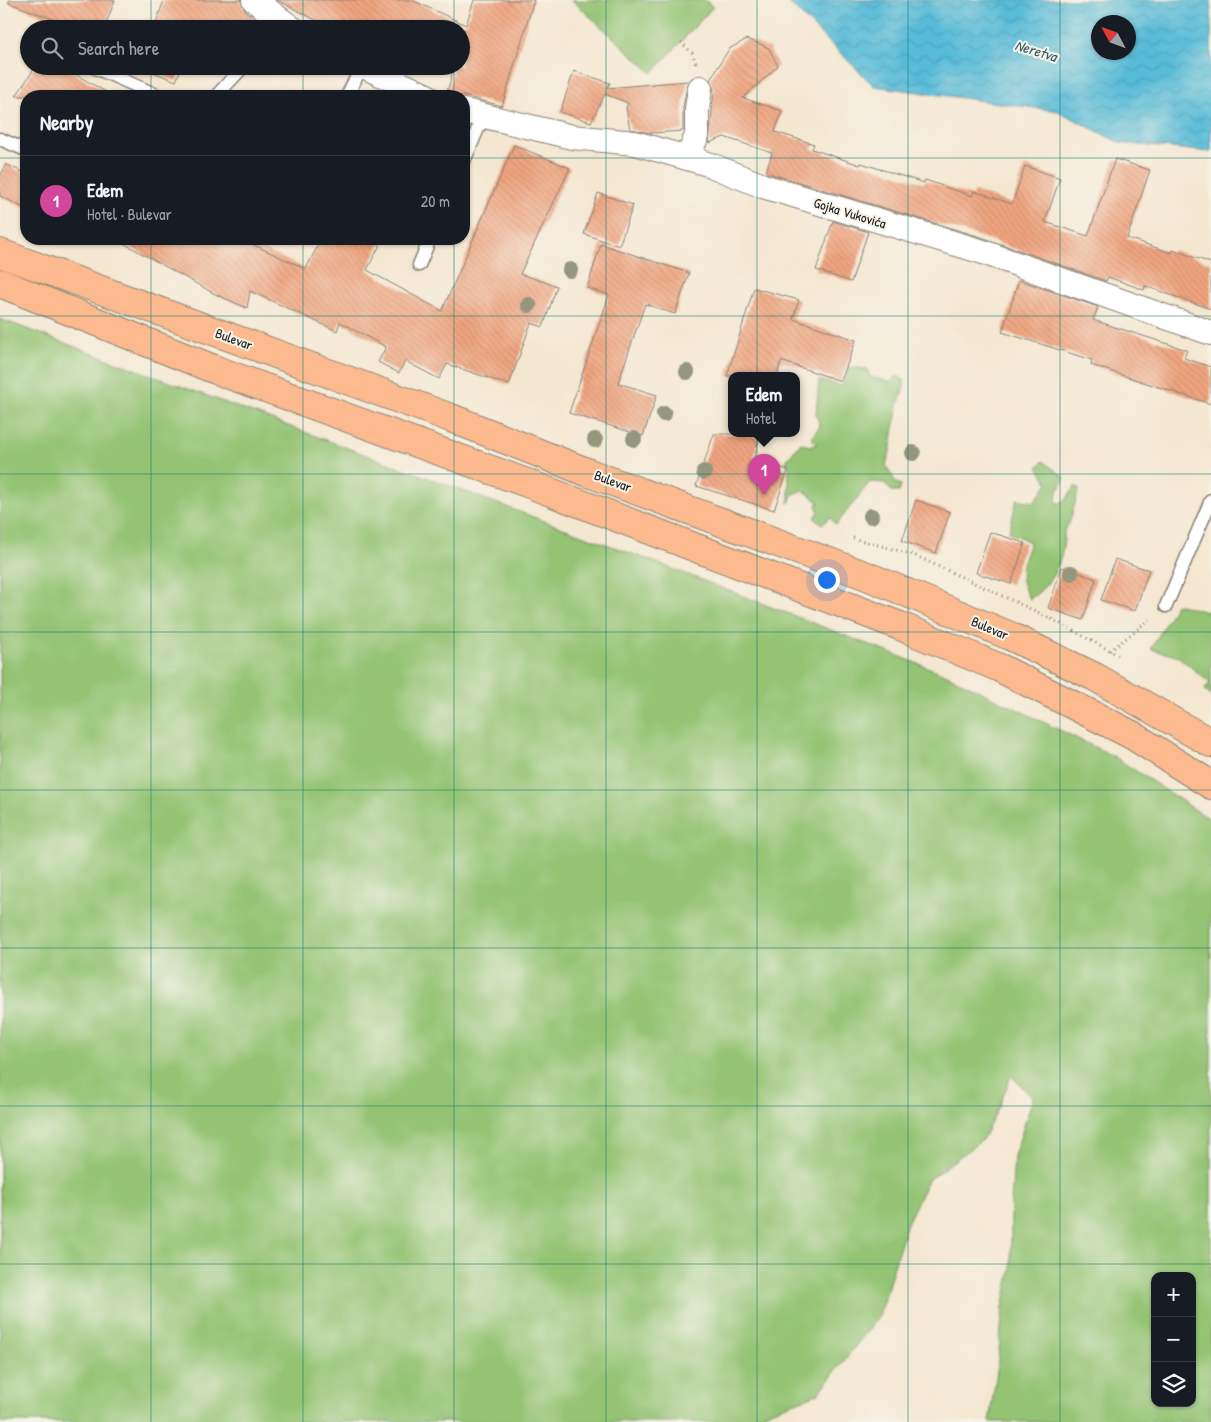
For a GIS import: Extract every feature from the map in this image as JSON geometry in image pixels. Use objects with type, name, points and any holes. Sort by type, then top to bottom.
[{"type":"main road","name":"Bulevar","points":[[0,253],[451,418],[589,473],[867,576],[1010,636],[1095,677],[1211,743]]},
{"type":"main road","points":[[0,283],[216,370],[527,483],[909,630],[1000,668],[1132,734],[1211,785]]},
{"type":"street","points":[[254,0],[276,20]]},
{"type":"street","points":[[382,75],[415,90]]},
{"type":"street","points":[[688,158],[698,135],[697,109],[700,88]]},
{"type":"street","name":"Gojka Vukovića","points":[[473,114],[572,137],[635,143],[688,158],[763,186],[980,251],[1211,333]]},
{"type":"lane","points":[[111,75],[145,90]]},
{"type":"lane","points":[[222,90],[236,75]]},
{"type":"lane","points":[[350,90],[358,75]]},
{"type":"lane","name":"Gojka Vukovića","points":[[470,130],[473,114]]},
{"type":"lane","points":[[0,139],[20,147]]},
{"type":"lane","points":[[419,265],[427,245]]},
{"type":"lane","points":[[1166,606],[1211,500]]},
{"type":"path","points":[[1095,677],[1111,650],[1166,606]]},
{"type":"green space","points":[[572,0],[705,0],[713,7],[652,73]]},
{"type":"green space","points":[[0,319],[652,561],[945,674],[1113,756],[1211,820],[1211,1422],[989,1422],[997,1371],[1003,1307],[1011,1269],[1011,1204],[1014,1156],[1033,1098],[1011,1076],[999,1107],[982,1140],[928,1180],[907,1223],[879,1316],[818,1394],[739,1422],[0,1422]]},
{"type":"green space","points":[[850,367],[867,369],[870,377],[890,382],[897,376],[904,380],[886,465],[896,483],[901,485],[899,492],[891,491],[885,483],[870,482],[836,525],[830,517],[823,524],[814,518],[819,512],[816,506],[819,502],[803,490],[792,495],[789,503],[789,468],[786,461],[801,443],[809,446],[817,444],[811,438],[820,426],[816,414],[819,380],[842,386]]},
{"type":"green space","points":[[1043,461],[1065,478],[1056,495],[1057,504],[1066,500],[1075,486],[1079,489],[1069,524],[1064,530],[1060,560],[1052,578],[1030,599],[1025,591],[1021,570],[1030,542],[1009,532],[1017,499],[1034,502],[1048,483],[1038,467]]},
{"type":"green space","points":[[1176,604],[1211,613],[1211,696],[1204,690],[1210,683],[1179,657],[1151,649]]},
{"type":"water","name":"Neretva","points":[[786,0],[1211,0],[1211,152],[1120,143],[1058,111],[874,86]]},
{"type":"building","points":[[9,0],[115,0],[107,20],[55,20],[9,3]]},
{"type":"building","points":[[164,0],[241,0],[245,11],[257,20],[157,20]]},
{"type":"building","points":[[277,0],[412,0],[455,20],[316,20]]},
{"type":"building","points":[[474,0],[534,0],[502,106],[470,98],[470,90],[448,90],[452,75],[470,75],[470,20],[468,20]]},
{"type":"building","points":[[747,39],[769,48],[778,66],[743,98],[782,111],[775,132],[814,144],[812,149],[860,165],[861,163],[924,183],[925,180],[972,196],[974,191],[1012,204],[1025,166],[1060,178],[1045,222],[1088,236],[1115,159],[1150,170],[1127,238],[1172,253],[1173,250],[1211,263],[1211,309],[1145,286],[1144,290],[1108,277],[1106,281],[984,238],[768,173],[766,172],[772,153],[724,137],[709,143],[714,90],[710,80],[729,49]]},
{"type":"building","points":[[574,71],[610,83],[607,88],[688,81],[683,107],[683,131],[651,133],[630,129],[626,108],[628,103],[605,94],[591,122],[560,112]]},
{"type":"building","points":[[30,75],[77,75],[103,90],[20,90]]},
{"type":"building","points":[[161,75],[178,75],[176,81]]},
{"type":"building","points":[[514,145],[570,168],[520,274],[557,286],[543,327],[531,323],[509,385],[447,364],[439,379],[405,361],[399,373],[378,362],[386,347],[340,322],[337,331],[250,291],[247,308],[215,294],[127,245],[254,245],[306,269],[318,245],[380,245],[367,270],[442,311]]},
{"type":"building","points":[[6,164],[20,171],[20,206],[0,196],[0,177]]},
{"type":"building","points":[[598,193],[633,205],[619,246],[584,234]]},
{"type":"building","points":[[833,221],[868,232],[851,282],[816,270]]},
{"type":"building","points":[[601,244],[689,273],[675,314],[645,304],[618,383],[657,395],[643,436],[569,413],[609,295],[587,288]]},
{"type":"building","points":[[1019,280],[1098,307],[1093,320],[1187,350],[1184,358],[1211,367],[1211,404],[1091,365],[1092,360],[1002,332]]},
{"type":"building","points":[[754,288],[799,300],[793,319],[856,340],[841,381],[781,361],[778,372],[728,372]]},
{"type":"building","points":[[714,434],[728,434],[728,437],[759,437],[754,458],[788,470],[774,510],[696,486]]},
{"type":"building","points":[[916,500],[950,512],[936,553],[902,541]]},
{"type":"building","points":[[990,532],[1025,543],[1011,584],[976,573]]},
{"type":"building","points":[[1115,559],[1149,570],[1135,611],[1101,600]]},
{"type":"building","points":[[1062,567],[1096,579],[1083,620],[1048,608]]},
{"type":"place","name":"Edem","points":[[764,495]]}]
